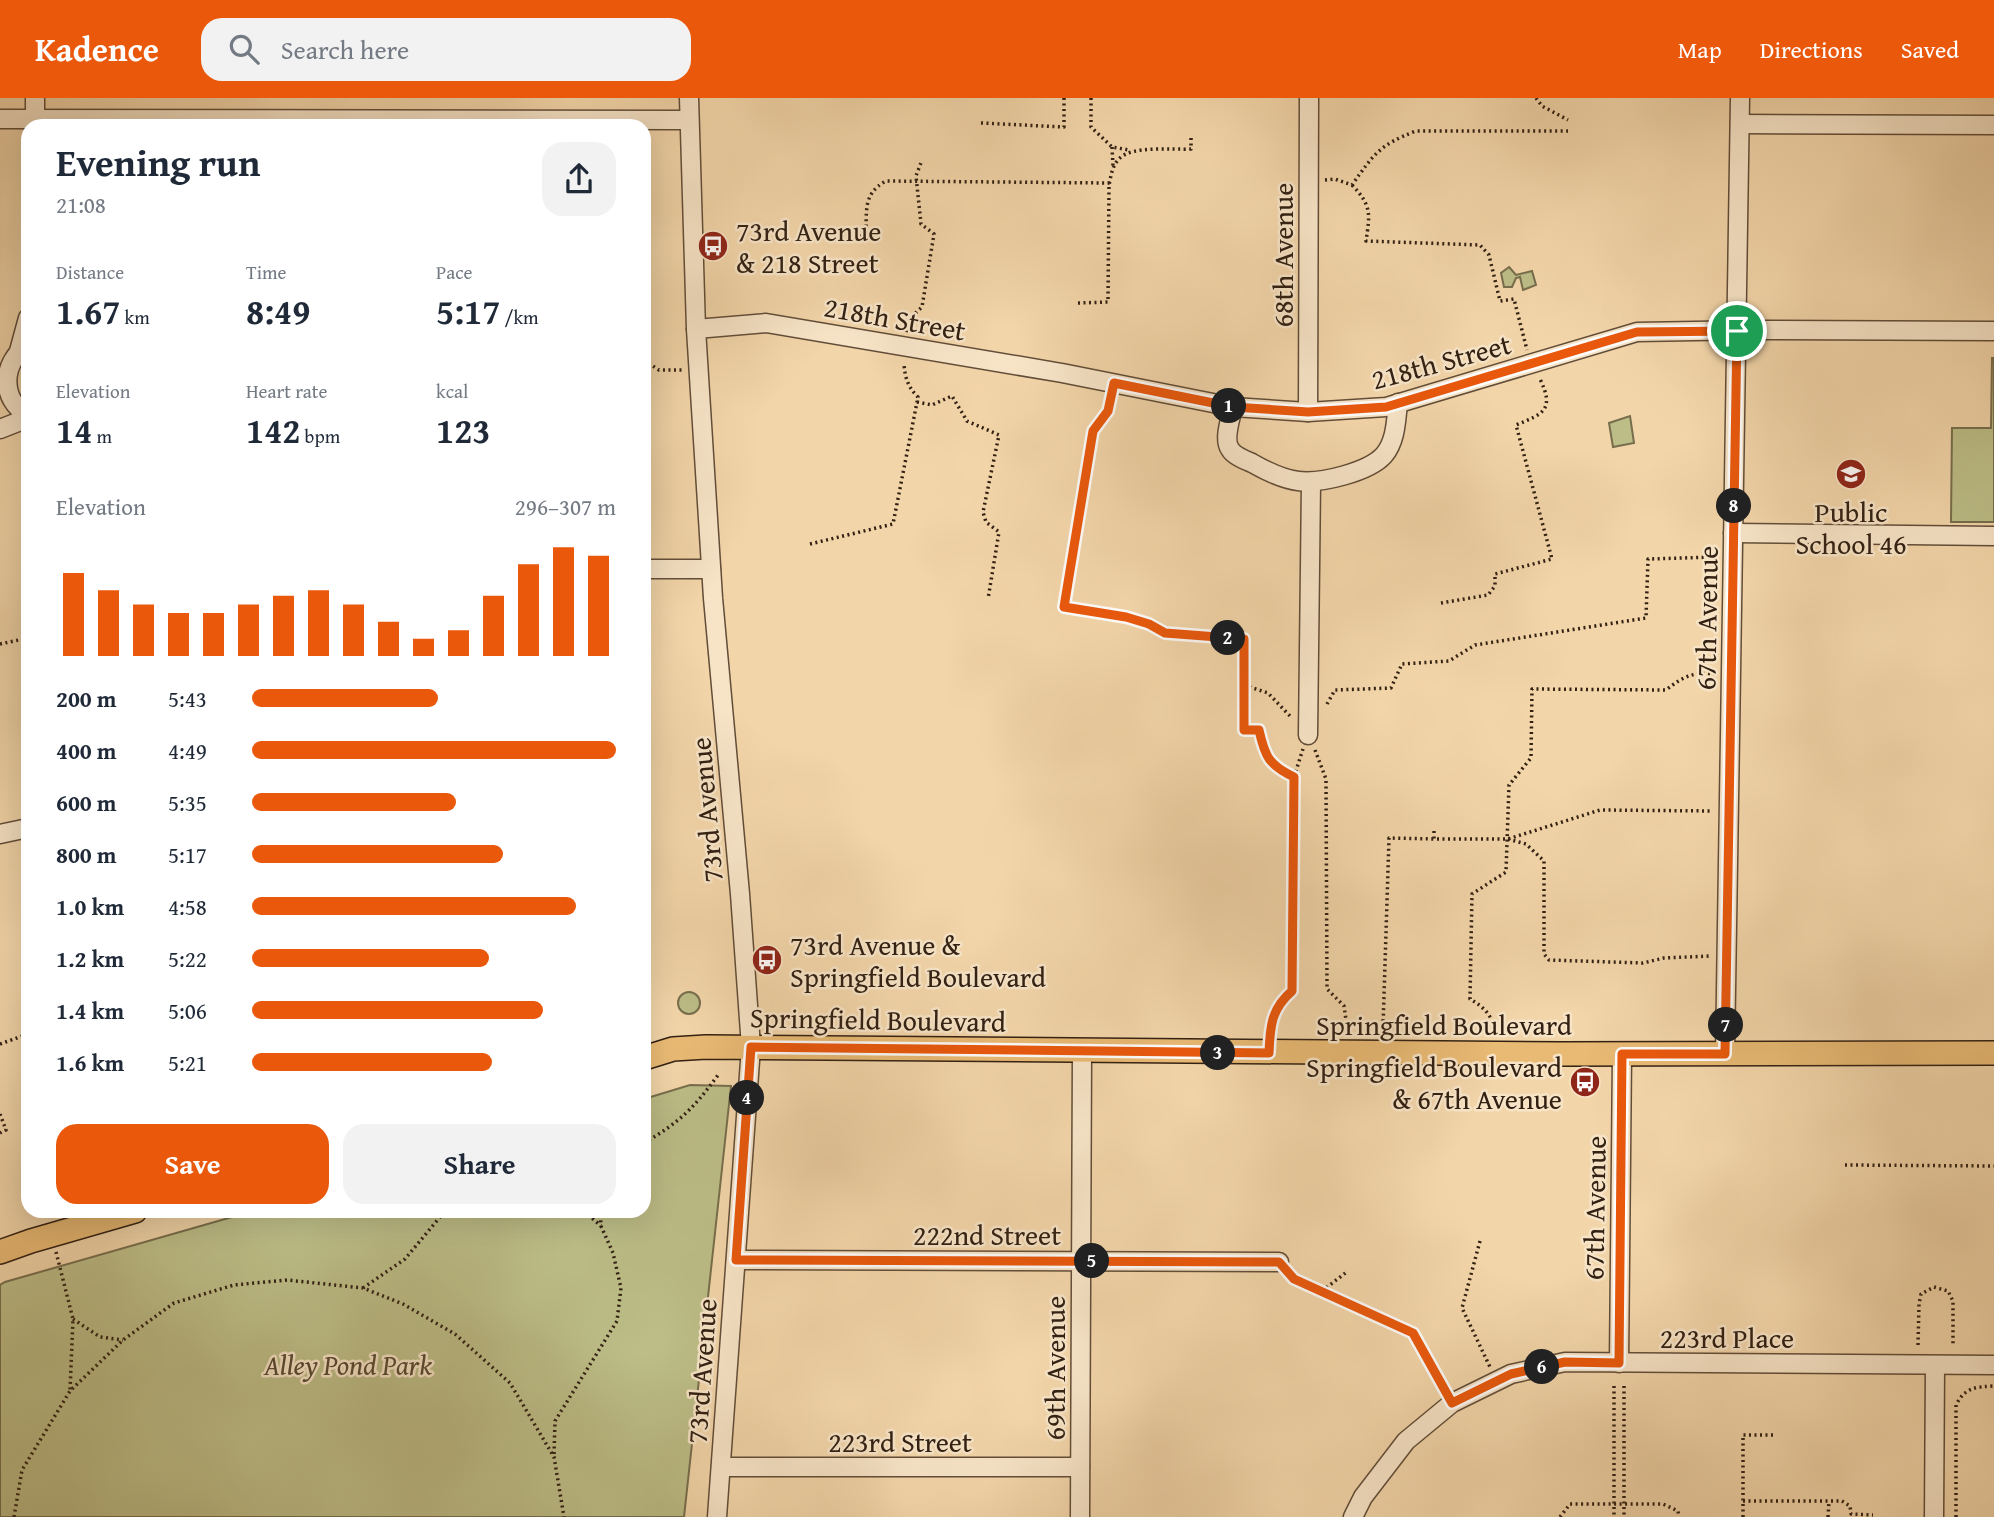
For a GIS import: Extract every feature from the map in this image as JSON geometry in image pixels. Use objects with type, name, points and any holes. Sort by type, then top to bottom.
[{"type":"main road","name":"Springfield Boulevard","points":[[651,1056],[674,1049],[751,1047],[1396,1054],[1994,1053]]},
{"type":"main road","points":[[0,1252],[112,1218]]},
{"type":"street","points":[[35,98],[35,119]]},
{"type":"street","name":"73rd Avenue","points":[[689,98],[696,329],[711,569],[751,1047],[717,1517]]},
{"type":"street","name":"68th Avenue","points":[[1308,412],[1309,98]]},
{"type":"street","name":"67th Avenue","points":[[1725,1054],[1740,98]]},
{"type":"street","points":[[0,120],[21,122]]},
{"type":"street","points":[[651,120],[689,120]]},
{"type":"street","points":[[1740,124],[1994,125]]},
{"type":"street","name":"218th Street","points":[[696,329],[766,323],[1114,383],[1233,407],[1308,412],[1386,407],[1637,332],[1994,331]]},
{"type":"street","points":[[21,352],[8,367],[3,381],[9,397],[21,411]]},
{"type":"street","points":[[1233,407],[1227,438],[1229,448],[1236,455],[1271,473],[1296,481],[1311,482],[1362,469],[1380,459],[1387,452],[1394,435],[1398,403]]},
{"type":"street","points":[[0,429],[21,419]]},
{"type":"street","points":[[1308,735],[1311,482]]},
{"type":"street","points":[[1733,533],[1994,536]]},
{"type":"street","points":[[651,569],[711,569]]},
{"type":"street","points":[[0,834],[21,830]]},
{"type":"street","name":"69th Avenue","points":[[1080,1517],[1083,1052]]},
{"type":"street","name":"67th Avenue","points":[[1619,1363],[1622,1054]]},
{"type":"street","name":"222nd Street","points":[[736,1260],[1279,1262]]},
{"type":"street","name":"223rd Place","points":[[1353,1517],[1363,1497],[1406,1441],[1452,1403],[1511,1374],[1565,1362],[1994,1365]]},
{"type":"street","points":[[1934,1517],[1935,1366]]},
{"type":"street","name":"223rd Street","points":[[721,1467],[1080,1467]]},
{"type":"path","points":[[981,122],[1064,127],[1064,98]]},
{"type":"path","points":[[1091,98],[1091,127],[1112,147],[1131,151],[1191,149],[1191,137]]},
{"type":"path","points":[[1536,98],[1542,106],[1568,120]]},
{"type":"path","points":[[1309,182],[1335,179],[1352,185],[1376,151],[1392,140],[1416,131],[1568,131]]},
{"type":"path","points":[[1078,303],[1108,302],[1112,147]]},
{"type":"path","points":[[1113,167],[1121,157],[1131,151]]},
{"type":"path","points":[[810,544],[893,524],[918,397],[910,389],[905,375],[907,324],[922,307],[934,234],[921,224],[916,176],[922,160]]},
{"type":"path","points":[[849,234],[866,237],[867,197],[886,181],[1110,183]]},
{"type":"path","points":[[651,365],[659,370],[698,370]]},
{"type":"path","points":[[1114,383],[1108,411],[1093,431],[1064,607],[1126,617],[1149,624],[1165,633],[1244,639],[1244,730],[1259,730],[1264,750],[1275,768],[1294,777]]},
{"type":"path","points":[[917,402],[932,405],[952,396],[967,421],[999,435],[983,512],[986,522],[999,531],[988,599]]},
{"type":"path","points":[[1269,1053],[1270,1023],[1282,1000],[1292,991],[1294,777],[1308,735],[1335,690],[1391,688],[1402,664],[1449,661],[1475,645],[1646,618],[1648,559],[1733,557]]},
{"type":"path","points":[[0,644],[21,640]]},
{"type":"path","points":[[1496,1054],[1494,1022],[1482,1006],[1470,999],[1472,894],[1506,873],[1509,785],[1519,769],[1531,758],[1532,690],[1666,690],[1682,678],[1696,673],[1731,674]]},
{"type":"path","points":[[1244,685],[1268,692],[1308,735],[1326,779],[1326,989],[1344,1006],[1349,1053]]},
{"type":"path","points":[[1508,839],[1600,810],[1729,810]]},
{"type":"path","points":[[1433,838],[1434,831]]},
{"type":"path","points":[[1396,1054],[1393,1028],[1383,1027],[1389,838],[1508,839],[1526,844],[1544,861],[1544,954],[1549,960],[1643,963],[1664,958],[1727,955]]},
{"type":"path","points":[[0,1044],[21,1036]]},
{"type":"path","points":[[651,1139],[676,1125],[698,1103],[718,1075]]},
{"type":"path","points":[[0,1114],[6,1130],[0,1133]]},
{"type":"path","points":[[1845,1166],[1994,1166]]},
{"type":"path","points":[[363,1288],[405,1259],[439,1218]]},
{"type":"path","points":[[592,1218],[601,1226]]},
{"type":"path","points":[[564,1517],[554,1457],[555,1422],[617,1321],[621,1288],[613,1253],[601,1226],[600,1218]]},
{"type":"path","points":[[52,1236],[73,1319],[69,1391]]},
{"type":"path","points":[[1480,1241],[1462,1308],[1496,1381]]},
{"type":"path","points":[[1279,1262],[1294,1279],[1413,1333],[1452,1403]]},
{"type":"path","points":[[1322,1291],[1348,1271]]},
{"type":"path","points":[[14,1517],[22,1470],[69,1391],[123,1340],[174,1303],[234,1285],[287,1280],[363,1288],[403,1304],[455,1334],[510,1383],[554,1457]]},
{"type":"path","points":[[1918,1345],[1921,1294],[1934,1287],[1948,1291],[1953,1301],[1953,1345]]},
{"type":"path","points":[[73,1319],[100,1337],[123,1340]]},
{"type":"path","points":[[1614,1386],[1614,1517]]},
{"type":"path","points":[[1624,1386],[1624,1517]]},
{"type":"path","points":[[1956,1517],[1956,1405],[1968,1389],[1994,1386]]},
{"type":"path","points":[[1743,1517],[1743,1435],[1773,1435]]},
{"type":"path","points":[[1743,1501],[1846,1502],[1852,1514],[1873,1515]]},
{"type":"path","points":[[1828,1517],[1829,1501]]},
{"type":"path","points":[[1560,1517],[1570,1504],[1614,1503],[1667,1504],[1678,1511],[1679,1517]]},
{"type":"green space","points":[[1509,267],[1516,275],[1532,271],[1536,285],[1523,290],[1520,277],[1516,278],[1512,287],[1504,287],[1501,273]]},
{"type":"green space","points":[[1992,358],[1994,522],[1951,522],[1952,428],[1991,428]]},
{"type":"green space","points":[[1630,416],[1634,443],[1613,447],[1609,423]]},
{"type":"green space","points":[[689,992],[697,995],[700,1003],[697,1011],[689,1014],[681,1011],[678,1003],[681,995]]},
{"type":"green space","name":"Alley Pond Park","points":[[690,1085],[731,1086],[684,1517],[0,1517],[0,1285],[229,1218],[651,1218],[651,1097]]},
{"type":"place","name":"73rd Avenue & 218 Street","points":[[713,246]]},
{"type":"place","name":"Public School 46","points":[[1851,474]]},
{"type":"place","name":"73rd Avenue & Springfield Boulevard","points":[[767,960]]},
{"type":"place","name":"Springfield Boulevard & 67th Avenue","points":[[1585,1082]]},
{"type":"route","points":[[1737,331],[1725,1054],[1622,1054],[1619,1363],[1565,1362],[1511,1374],[1452,1403],[1413,1333],[1294,1279],[1279,1262],[736,1260],[751,1047],[1269,1053],[1270,1023],[1282,1000],[1292,991],[1294,777],[1275,768],[1264,750],[1259,730],[1244,730],[1244,639],[1165,633],[1149,624],[1126,617],[1064,607],[1093,431],[1108,411],[1114,383],[1233,407],[1308,412],[1386,407],[1637,332],[1737,331]]}]
